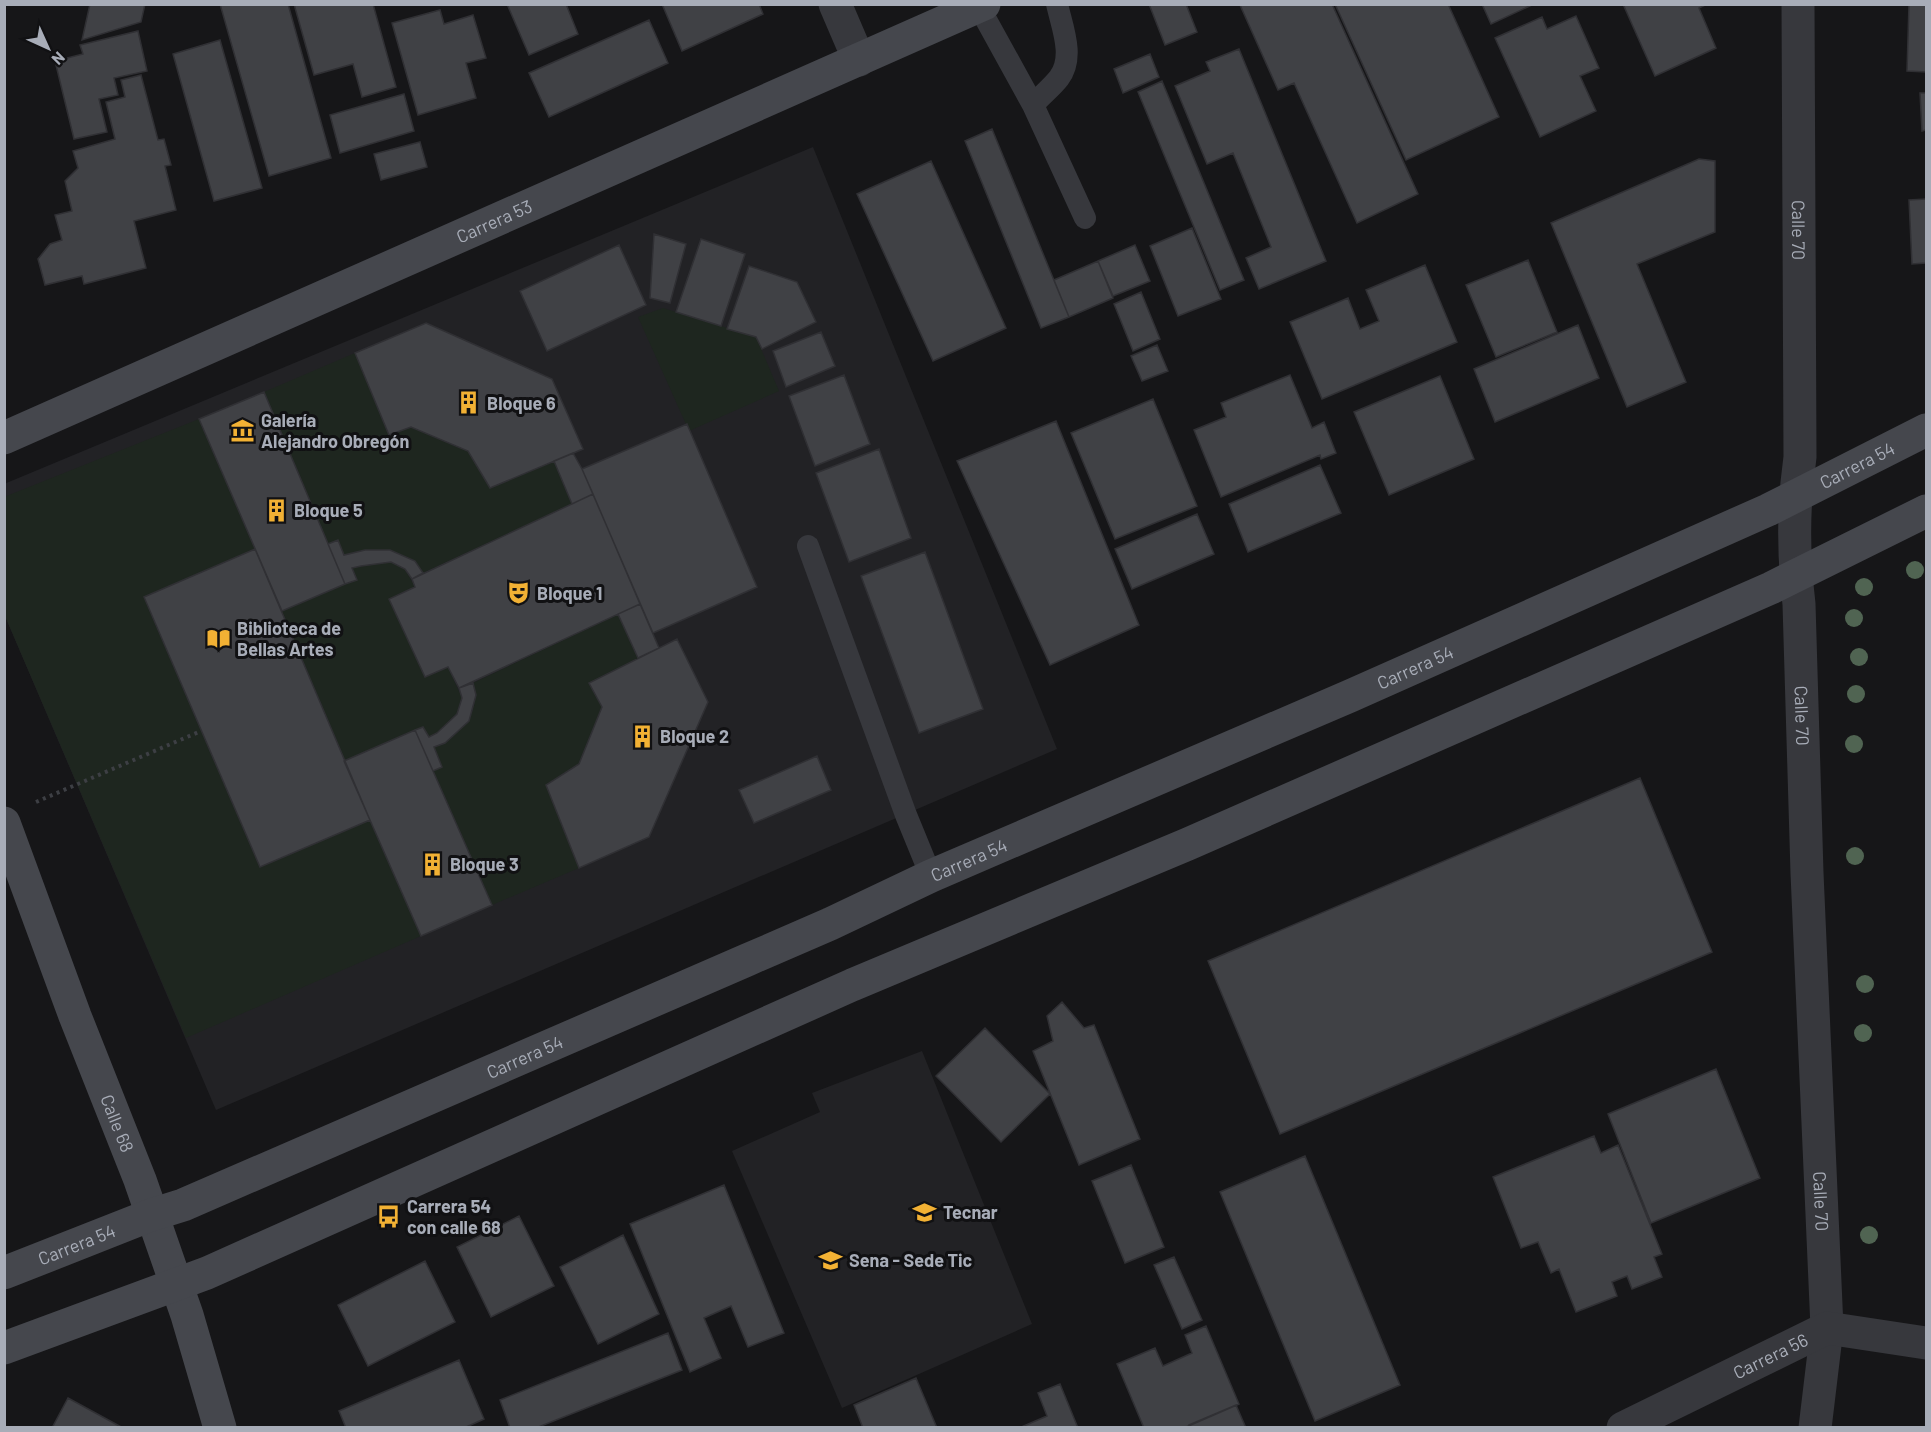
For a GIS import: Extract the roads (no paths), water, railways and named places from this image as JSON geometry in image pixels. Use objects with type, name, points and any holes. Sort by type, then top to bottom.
[{"type":"main road","name":"Carrera 53","points":[[4,438],[981,6]]},
{"type":"main road","name":"Carrera 54","points":[[4,1273],[151,1215],[183,1205],[830,924],[931,876],[1350,696],[1794,498],[1926,430]]},
{"type":"main road","points":[[4,1348],[207,1273],[852,985],[1287,801],[1796,576],[1926,511]]},
{"type":"main road","name":"Calle 68","points":[[4,823],[75,1016],[140,1180],[188,1315],[220,1428]]},
{"type":"street","points":[[835,4],[861,59]]},
{"type":"street","name":"Calle 70","points":[[1798,4],[1800,457],[1794,498],[1807,873],[1827,1328],[1815,1428]]},
{"type":"street","name":"Carrera 56","points":[[1623,1428],[1827,1328],[1926,1343]]},
{"type":"lane","points":[[847,4],[846,18],[861,59]]},
{"type":"lane","points":[[1033,105],[1060,76],[1066,61],[1067,48],[1058,4]]},
{"type":"lane","points":[[981,6],[1033,105],[1085,218]]},
{"type":"lane","points":[[808,546],[902,804],[931,876]]},
{"type":"place","name":"Bloque 6","points":[[469,403]]},
{"type":"place","name":"Galería Alejandro Obregón","points":[[243,430]]},
{"type":"place","name":"Bloque 5","points":[[276,510]]},
{"type":"place","name":"Bloque 1","points":[[519,593]]},
{"type":"place","name":"Biblioteca de Bellas Artes","points":[[219,638]]},
{"type":"place","name":"Bloque 2","points":[[642,736]]},
{"type":"place","name":"Bloque 3","points":[[432,864]]},
{"type":"place","name":"Tecnar","points":[[925,1212]]},
{"type":"place","name":"Carrera 54 con calle 68","points":[[389,1216]]},
{"type":"place","name":"Sena - Sede Tic","points":[[831,1260]]}]
